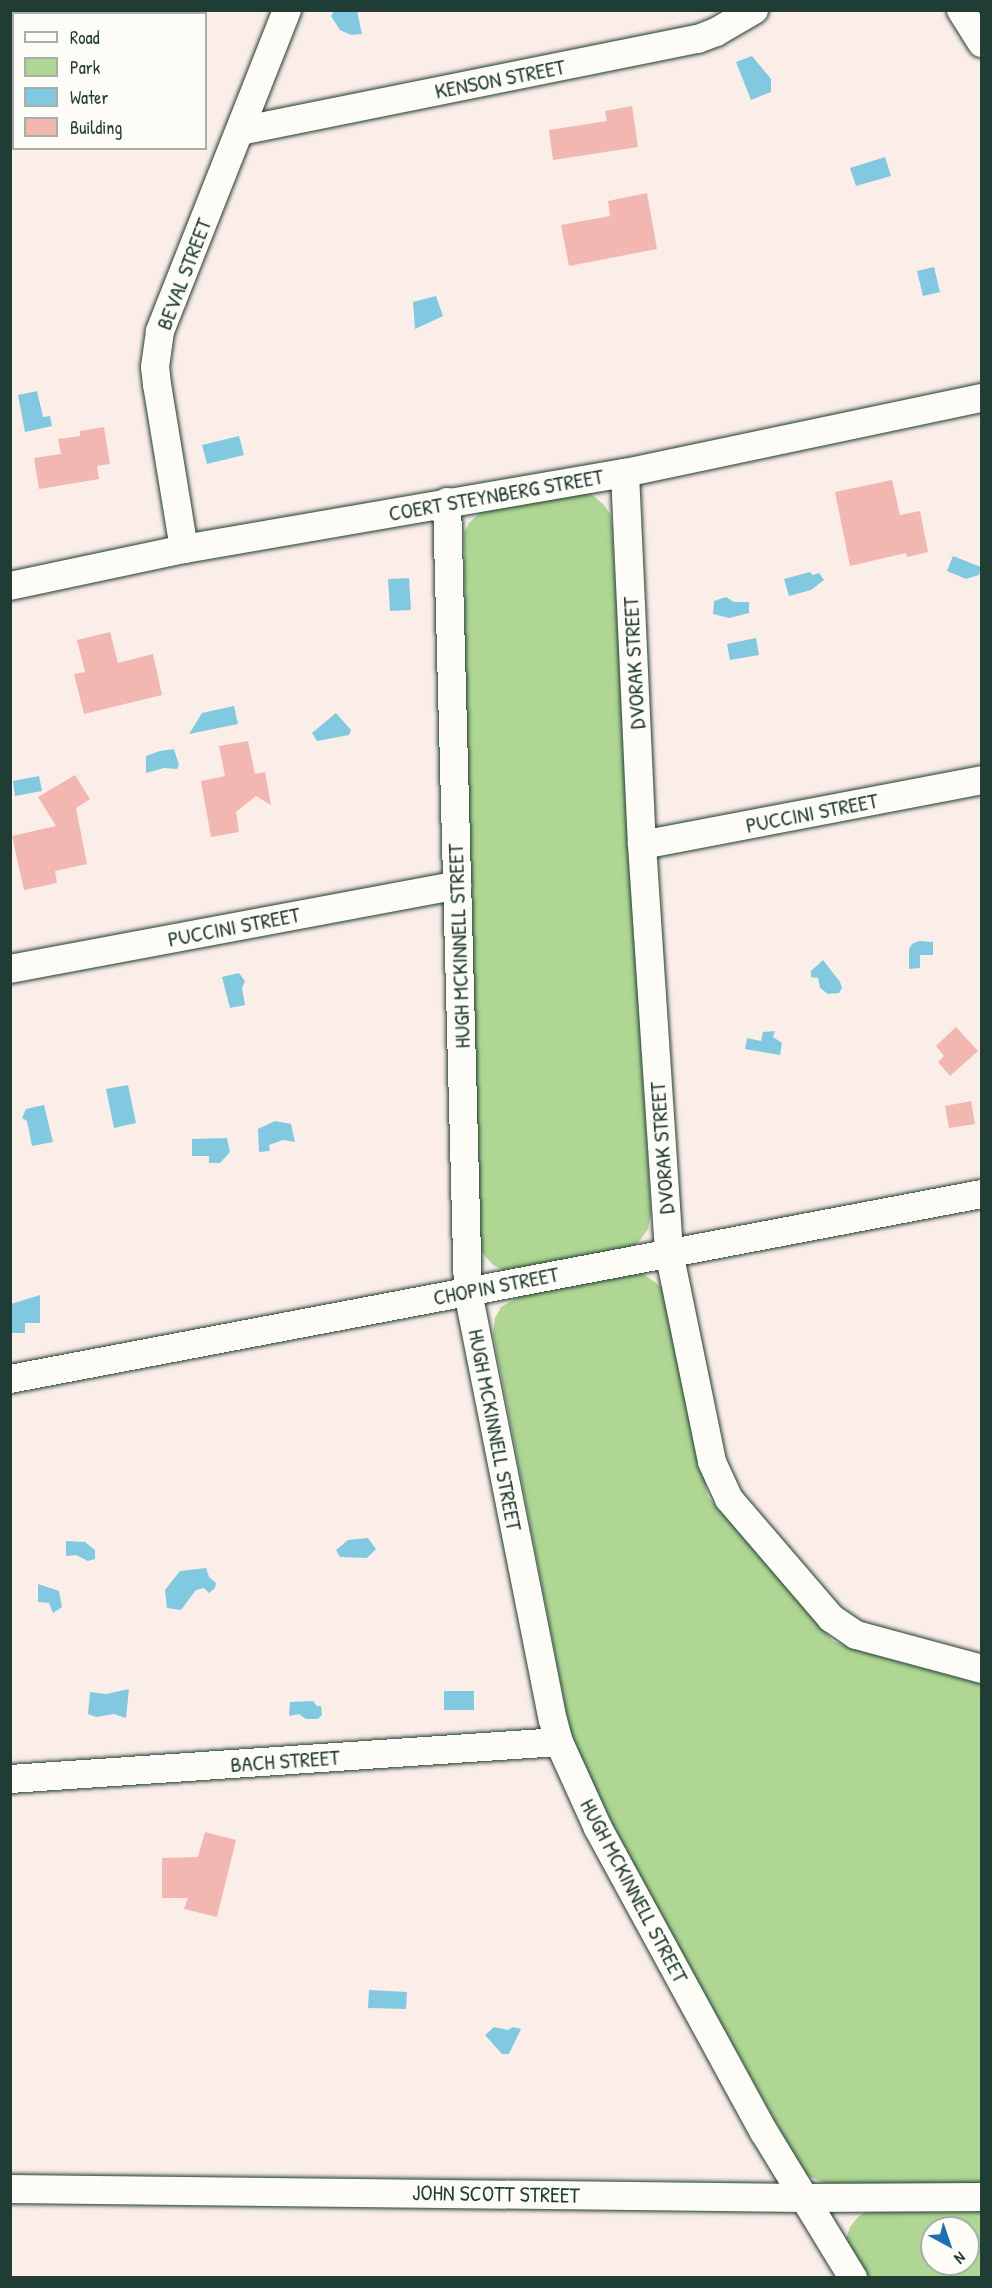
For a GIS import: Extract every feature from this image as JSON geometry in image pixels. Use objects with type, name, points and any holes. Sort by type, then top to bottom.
[{"type":"street","name":"BEVAL STREET","points":[[184,549],[157,385],[157,351],[168,305],[240,130],[286,10]]},
{"type":"street","name":"KENSON STREET","points":[[240,130],[698,39],[716,32],[754,10]]},
{"type":"street","points":[[961,10],[981,43]]},
{"type":"street","name":"COERT STEYNBERG STREET","points":[[10,586],[184,549],[625,473],[981,398]]},
{"type":"street","name":"DVORAK STREET","points":[[625,473],[642,845],[669,1252],[707,1442],[720,1481],[729,1499],[818,1604],[844,1627],[870,1640],[981,1669]]},
{"type":"street","name":"HUGH MCKINNELL STREET","points":[[447,502],[468,1292],[548,1699],[559,1742],[598,1828],[764,2132],[853,2277]]},
{"type":"street","name":"PUCCINI STREET","points":[[642,845],[981,780]]},
{"type":"street","name":"PUCCINI STREET","points":[[10,969],[457,885]]},
{"type":"street","name":"CHOPIN STREET","points":[[10,1379],[981,1194]]},
{"type":"street","name":"BACH STREET","points":[[10,1779],[559,1742]]},
{"type":"street","name":"JOHN SCOTT STREET","points":[[10,2189],[804,2198],[981,2197]]},
{"type":"green space","points":[[589,492],[604,505],[610,514],[612,527],[651,1213],[648,1229],[638,1243],[627,1249],[504,1271],[493,1265],[477,1247],[467,918],[464,533],[469,523],[484,509]]},
{"type":"green space","points":[[642,1273],[663,1288],[708,1497],[833,1641],[856,1650],[981,1684],[981,2184],[826,2183],[805,2175],[580,1768],[571,1736],[493,1333],[495,1318],[501,1307],[522,1295]]},
{"type":"green space","points":[[874,2212],[981,2212],[981,2277],[869,2277],[850,2251],[846,2239],[850,2227],[864,2213]]},
{"type":"water","points":[[334,11],[357,11],[362,34],[351,35],[340,30],[331,16]]},
{"type":"water","points":[[752,56],[771,79],[771,92],[751,100],[736,62]]},
{"type":"water","points":[[885,157],[891,176],[856,186],[850,168]]},
{"type":"water","points":[[934,267],[940,292],[923,296],[917,271]]},
{"type":"water","points":[[436,296],[443,316],[415,329],[413,302]]},
{"type":"water","points":[[37,391],[43,417],[50,416],[52,426],[25,432],[18,395]]},
{"type":"water","points":[[239,436],[244,455],[207,464],[202,445]]},
{"type":"water","points":[[953,556],[981,567],[979,575],[966,579],[947,571]]},
{"type":"water","points":[[810,572],[813,575],[819,573],[824,580],[811,590],[789,596],[784,579]]},
{"type":"water","points":[[409,578],[411,610],[390,611],[388,579]]},
{"type":"water","points":[[726,597],[734,602],[749,602],[749,613],[729,618],[713,614],[714,601]]},
{"type":"water","points":[[756,638],[759,655],[730,660],[727,644]]},
{"type":"water","points":[[234,706],[238,724],[189,734],[202,713]]},
{"type":"water","points":[[336,713],[351,730],[349,735],[317,741],[312,733]]},
{"type":"water","points":[[174,749],[179,765],[177,769],[164,768],[146,773],[146,756]]},
{"type":"water","points":[[39,776],[42,791],[15,796],[13,781]]},
{"type":"water","points":[[919,941],[933,942],[933,955],[920,955],[920,968],[909,969],[909,949],[912,944]]},
{"type":"water","points":[[823,960],[840,982],[842,988],[839,993],[828,994],[820,988],[818,978],[811,977],[811,971]]},
{"type":"water","points":[[239,973],[245,981],[242,988],[245,1005],[230,1008],[222,977]]},
{"type":"water","points":[[775,1031],[773,1037],[782,1043],[780,1055],[745,1049],[747,1038],[761,1041],[763,1032]]},
{"type":"water","points":[[128,1085],[136,1123],[114,1128],[106,1089]]},
{"type":"water","points":[[44,1105],[53,1142],[32,1146],[27,1121],[22,1118],[26,1109]]},
{"type":"water","points":[[275,1121],[291,1124],[295,1142],[283,1140],[269,1145],[270,1151],[259,1152],[258,1129]]},
{"type":"water","points":[[227,1138],[230,1152],[220,1163],[209,1163],[209,1156],[192,1156],[192,1139]]},
{"type":"water","points":[[40,1295],[40,1323],[25,1323],[25,1333],[11,1333],[11,1304]]},
{"type":"water","points":[[368,1538],[376,1549],[367,1558],[340,1557],[336,1550],[348,1540]]},
{"type":"water","points":[[66,1541],[85,1542],[95,1550],[95,1559],[88,1561],[76,1555],[66,1556]]},
{"type":"water","points":[[206,1568],[209,1577],[216,1583],[215,1588],[209,1593],[204,1588],[196,1590],[181,1610],[167,1608],[165,1590],[180,1571]]},
{"type":"water","points":[[38,1584],[59,1591],[62,1607],[53,1613],[49,1603],[38,1602]]},
{"type":"water","points":[[129,1689],[126,1718],[114,1714],[96,1717],[88,1714],[90,1692],[106,1694]]},
{"type":"water","points":[[444,1691],[474,1691],[474,1710],[444,1710]]},
{"type":"water","points":[[313,1701],[317,1706],[321,1706],[322,1715],[318,1719],[306,1719],[299,1714],[289,1716],[290,1702]]},
{"type":"water","points":[[369,1990],[407,1992],[406,2009],[368,2008]]},
{"type":"water","points":[[494,2027],[508,2030],[513,2027],[521,2029],[509,2054],[502,2054],[485,2035]]},
{"type":"building","points":[[632,106],[638,147],[553,160],[549,130],[607,121],[605,111]]},
{"type":"building","points":[[647,193],[657,249],[569,266],[561,225],[610,216],[608,201]]},
{"type":"building","points":[[104,427],[110,464],[97,466],[99,479],[39,489],[34,458],[61,454],[58,439],[80,436],[80,431]]},
{"type":"building","points":[[892,480],[900,515],[920,511],[928,552],[907,557],[906,553],[850,566],[835,492]]},
{"type":"building","points":[[110,632],[118,663],[153,654],[162,695],[84,714],[74,674],[85,672],[77,640]]},
{"type":"building","points":[[248,741],[255,774],[265,772],[271,805],[256,796],[236,812],[239,832],[211,837],[201,781],[225,776],[219,746]]},
{"type":"building","points":[[75,775],[90,799],[76,808],[87,864],[55,871],[57,883],[24,890],[12,836],[56,826],[38,797]]},
{"type":"building","points":[[956,1027],[978,1051],[950,1076],[938,1062],[944,1056],[936,1046]]},
{"type":"building","points":[[971,1101],[975,1124],[949,1128],[945,1106]]},
{"type":"building","points":[[205,1832],[236,1840],[217,1917],[184,1909],[188,1898],[162,1898],[162,1858],[198,1857]]},
{"type":"waterway","points":[[10,51],[12,47]]}]
